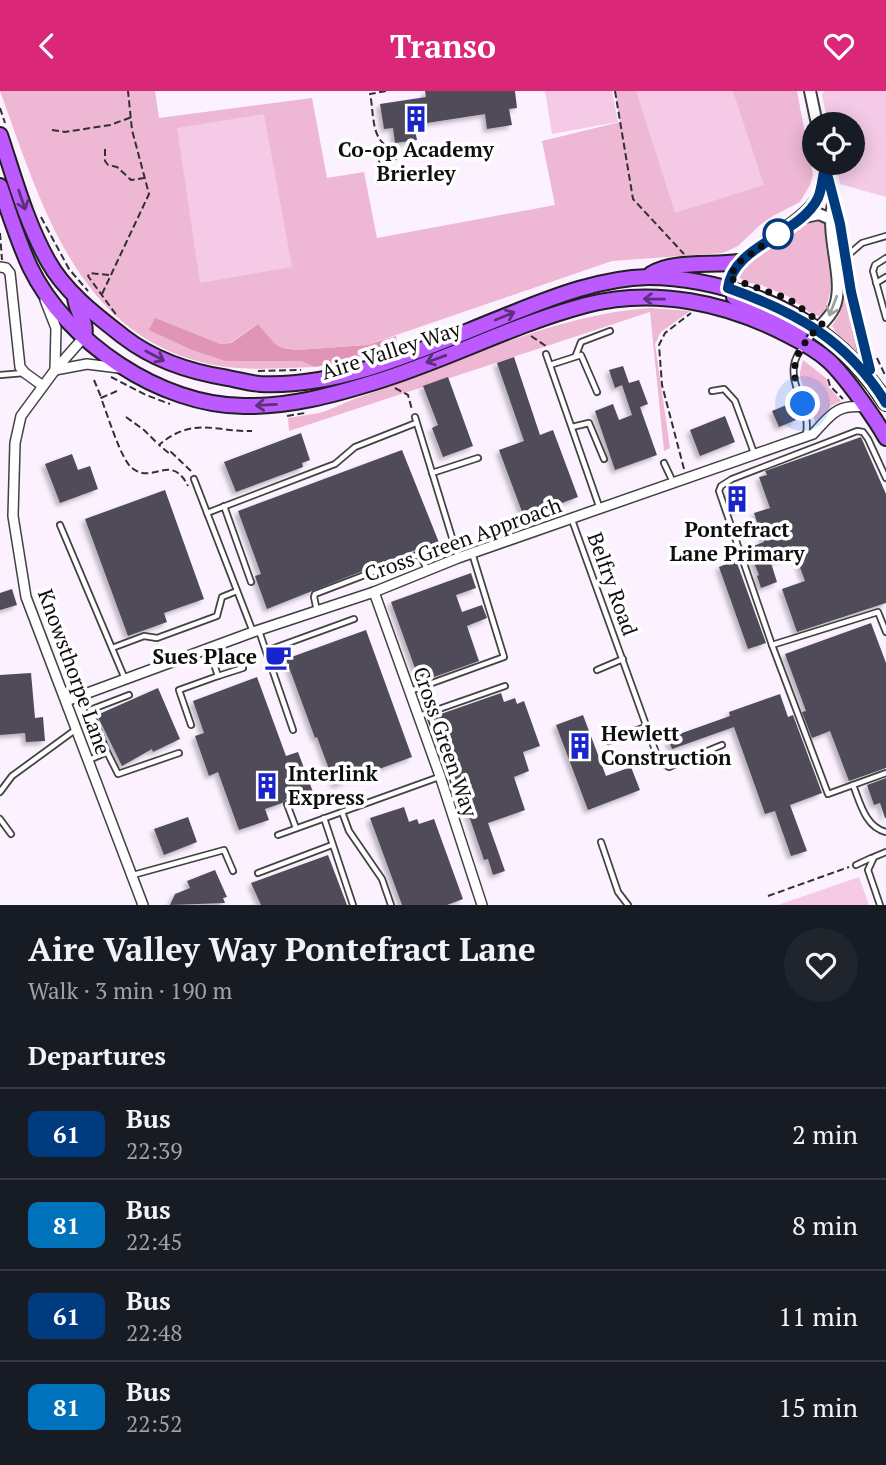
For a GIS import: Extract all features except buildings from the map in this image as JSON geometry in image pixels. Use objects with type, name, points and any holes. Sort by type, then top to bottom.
[{"type":"highway","points":[[3,131],[28,218],[49,263],[75,296],[75,307],[87,327],[84,337]]},
{"type":"highway","name":"Aire Valley Way","points":[[0,186],[36,277],[84,337],[126,370],[193,400],[242,407],[285,404],[377,381],[589,305],[632,298],[670,299],[721,307],[806,337]]},
{"type":"highway","points":[[647,277],[657,270],[693,261],[722,265],[738,263]]},
{"type":"highway","name":"Aire Valley Way","points":[[75,296],[116,322],[137,347],[171,365],[206,375],[260,384],[318,380],[373,367],[567,293],[647,277],[728,288]]},
{"type":"highway","points":[[728,288],[734,297],[776,317],[825,350],[829,361],[886,438]]},
{"type":"highway","points":[[84,337],[93,329],[116,322]]},
{"type":"highway","points":[[806,337],[870,378],[886,403]]},
{"type":"street","points":[[810,91],[814,112]]},
{"type":"street","points":[[728,288],[729,278],[738,263],[801,218],[818,198],[823,175]]},
{"type":"street","points":[[806,337],[828,318],[838,295],[834,201],[828,175]]},
{"type":"street","points":[[801,218],[819,214],[835,221],[845,238],[851,292],[870,378]]},
{"type":"street","points":[[1,268],[10,273],[18,361],[25,373],[43,386]]},
{"type":"street","points":[[36,277],[56,328],[55,370],[87,364],[126,370]]},
{"type":"street","name":"Knowsthorpe Lane","points":[[84,337],[21,416],[15,443],[13,516],[26,597],[143,905]]},
{"type":"street","name":"Cross Green Approach","points":[[66,701],[256,631],[374,592],[472,553],[806,437],[813,434],[838,408],[853,405],[865,407]]},
{"type":"street","name":"Cross Green Way","points":[[374,592],[440,776],[482,905]]},
{"type":"lane","points":[[846,256],[859,243],[886,236]]},
{"type":"lane","points":[[886,258],[875,265],[873,271],[886,319]]},
{"type":"lane","points":[[876,283],[886,277]]},
{"type":"lane","points":[[576,355],[582,342],[610,331]]},
{"type":"lane","points":[[806,337],[796,357],[793,372],[808,423],[806,437]]},
{"type":"lane","points":[[546,354],[600,510]]},
{"type":"lane","points":[[550,365],[576,355],[583,357],[597,392]]},
{"type":"lane","points":[[0,375],[25,373]]},
{"type":"lane","points":[[712,391],[724,389],[735,401],[754,453]]},
{"type":"lane","points":[[207,513],[335,464],[355,447],[416,420],[458,558]]},
{"type":"lane","points":[[572,427],[589,422],[604,459]]},
{"type":"lane","points":[[886,478],[869,439],[861,431],[755,469],[721,486],[719,491],[772,645],[828,794],[886,773]]},
{"type":"lane","points":[[432,473],[478,458]]},
{"type":"lane","points":[[664,463],[673,482]]},
{"type":"lane","points":[[195,481],[237,591],[266,651],[293,730]]},
{"type":"lane","points":[[224,506],[251,582]]},
{"type":"lane","name":"Belfry Road","points":[[572,520],[659,761],[669,767],[722,745]]},
{"type":"lane","points":[[60,525],[125,679]]},
{"type":"lane","points":[[409,691],[504,657],[472,553]]},
{"type":"lane","points":[[317,611],[315,594],[417,555],[428,570]]},
{"type":"lane","points":[[112,648],[144,636],[157,638],[217,615],[222,597],[237,591]]},
{"type":"lane","points":[[772,645],[878,612],[886,632]]},
{"type":"lane","points":[[266,651],[354,619]]},
{"type":"lane","points":[[209,648],[218,676]]},
{"type":"lane","name":"Belfry Road","points":[[597,670],[623,659]]},
{"type":"lane","points":[[191,725],[179,689],[243,668]]},
{"type":"lane","points":[[419,716],[505,687]]},
{"type":"lane","points":[[129,695],[89,711],[118,774],[179,753]]},
{"type":"lane","points":[[429,713],[459,796],[448,801]]},
{"type":"lane","points":[[609,741],[645,727]]},
{"type":"lane","points":[[0,792],[12,776],[76,730]]},
{"type":"lane","points":[[88,760],[107,752]]},
{"type":"lane","points":[[278,835],[440,776]]},
{"type":"lane","points":[[853,785],[867,819],[886,832]]},
{"type":"lane","points":[[287,804],[296,828]]},
{"type":"lane","points":[[342,812],[349,831],[382,879],[391,905]]},
{"type":"lane","points":[[324,818],[352,905]]},
{"type":"lane","points":[[0,820],[11,834]]},
{"type":"lane","points":[[601,842],[618,892],[628,905]]},
{"type":"lane","points":[[258,873],[332,845]]},
{"type":"lane","points":[[132,876],[224,850],[233,871]]},
{"type":"lane","points":[[856,865],[886,852]]},
{"type":"lane","points":[[874,857],[868,870],[880,905]]},
{"type":"path","points":[[102,294],[149,194],[132,130],[128,91]]},
{"type":"path","points":[[386,91],[370,94],[377,134],[380,140],[392,149],[396,159],[379,161],[381,168],[430,175]]},
{"type":"path","points":[[615,91],[633,199],[693,261]]},
{"type":"path","points":[[0,108],[3,131]]},
{"type":"path","points":[[52,130],[65,132],[110,125],[132,117]]},
{"type":"path","points":[[104,149],[108,165],[117,167],[131,180],[145,177]]},
{"type":"path","points":[[41,216],[69,269],[90,293]]},
{"type":"path","points":[[0,233],[1,268]]},
{"type":"path","points":[[110,275],[90,273],[88,276],[102,294],[116,322]]},
{"type":"path","points":[[686,477],[662,385],[659,345],[665,333],[696,309]]},
{"type":"path","points":[[103,314],[116,322]]},
{"type":"path","points":[[518,329],[546,344],[546,354]]},
{"type":"path","points":[[868,362],[877,358],[886,377]]},
{"type":"path","points":[[258,371],[304,370]]},
{"type":"path","points":[[94,380],[127,463],[132,469],[150,474],[171,469],[182,475],[188,486],[195,481],[191,469],[126,417]]},
{"type":"path","points":[[389,385],[408,395],[416,420]]},
{"type":"path","points":[[101,398],[117,391]]},
{"type":"path","points":[[159,445],[196,427],[252,431]]},
{"type":"path","points":[[768,897],[856,865]]},
{"type":"shaded area","points":[[0,91],[155,91],[159,118],[312,98],[327,178],[364,172],[377,238],[555,205],[542,141],[620,122],[615,91],[797,91],[802,117],[802,175],[813,175],[800,202],[773,216],[738,246],[723,253],[612,261],[367,345],[297,350],[282,348],[273,343],[258,324],[230,343],[220,344],[226,361],[301,361],[315,367],[267,369],[219,366],[171,352],[132,329],[99,299],[73,263],[32,179]]},
{"type":"shaded area","points":[[545,91],[612,91],[618,122],[552,134]]},
{"type":"shaded area","points":[[636,91],[733,91],[764,185],[675,213]]},
{"type":"shaded area","points":[[824,91],[886,91],[886,197],[840,184],[838,175],[865,175],[865,112],[826,112],[822,95]]},
{"type":"shaded area","points":[[264,114],[292,267],[200,283],[177,128]]},
{"type":"shaded area","points":[[814,220],[825,222],[830,274],[829,298],[821,317],[809,312],[789,297],[736,276],[745,264],[803,224]]},
{"type":"shaded area","points":[[845,296],[863,359],[839,337],[832,326]]},
{"type":"shaded area","points":[[650,308],[690,311],[661,332],[655,344],[670,448],[664,451],[650,312],[289,431],[288,418],[323,412],[536,332],[611,313]]},
{"type":"shaded area","points":[[155,318],[220,344],[231,343],[258,324],[274,343],[282,348],[297,350],[367,345],[396,336],[397,342],[348,361],[315,367],[301,361],[226,361],[192,350],[149,330]]},
{"type":"shaded area","points":[[803,360],[826,378],[828,386],[841,401],[831,406],[816,424],[800,377]]},
{"type":"shaded area","points":[[859,877],[869,905],[778,905]]},
{"type":"bus line","name":"61","points":[[870,370],[851,292],[840,224],[825,166],[818,198],[801,218],[738,263],[729,278],[728,288],[769,302],[817,329],[864,370],[886,403]]},
{"type":"place","name":"Co-op Academy Brierley","points":[[416,119]]},
{"type":"place","name":"Pontefract Lane Primary","points":[[737,499]]},
{"type":"place","name":"Sues Place","points":[[278,657]]},
{"type":"place","name":"Hewlett Construction","points":[[580,746]]},
{"type":"place","name":"Interlink Express","points":[[267,786]]},
{"type":"route","points":[[778,234],[780,233],[738,263],[729,278],[789,299],[822,324],[805,344],[794,364],[794,381],[803,404]]}]
